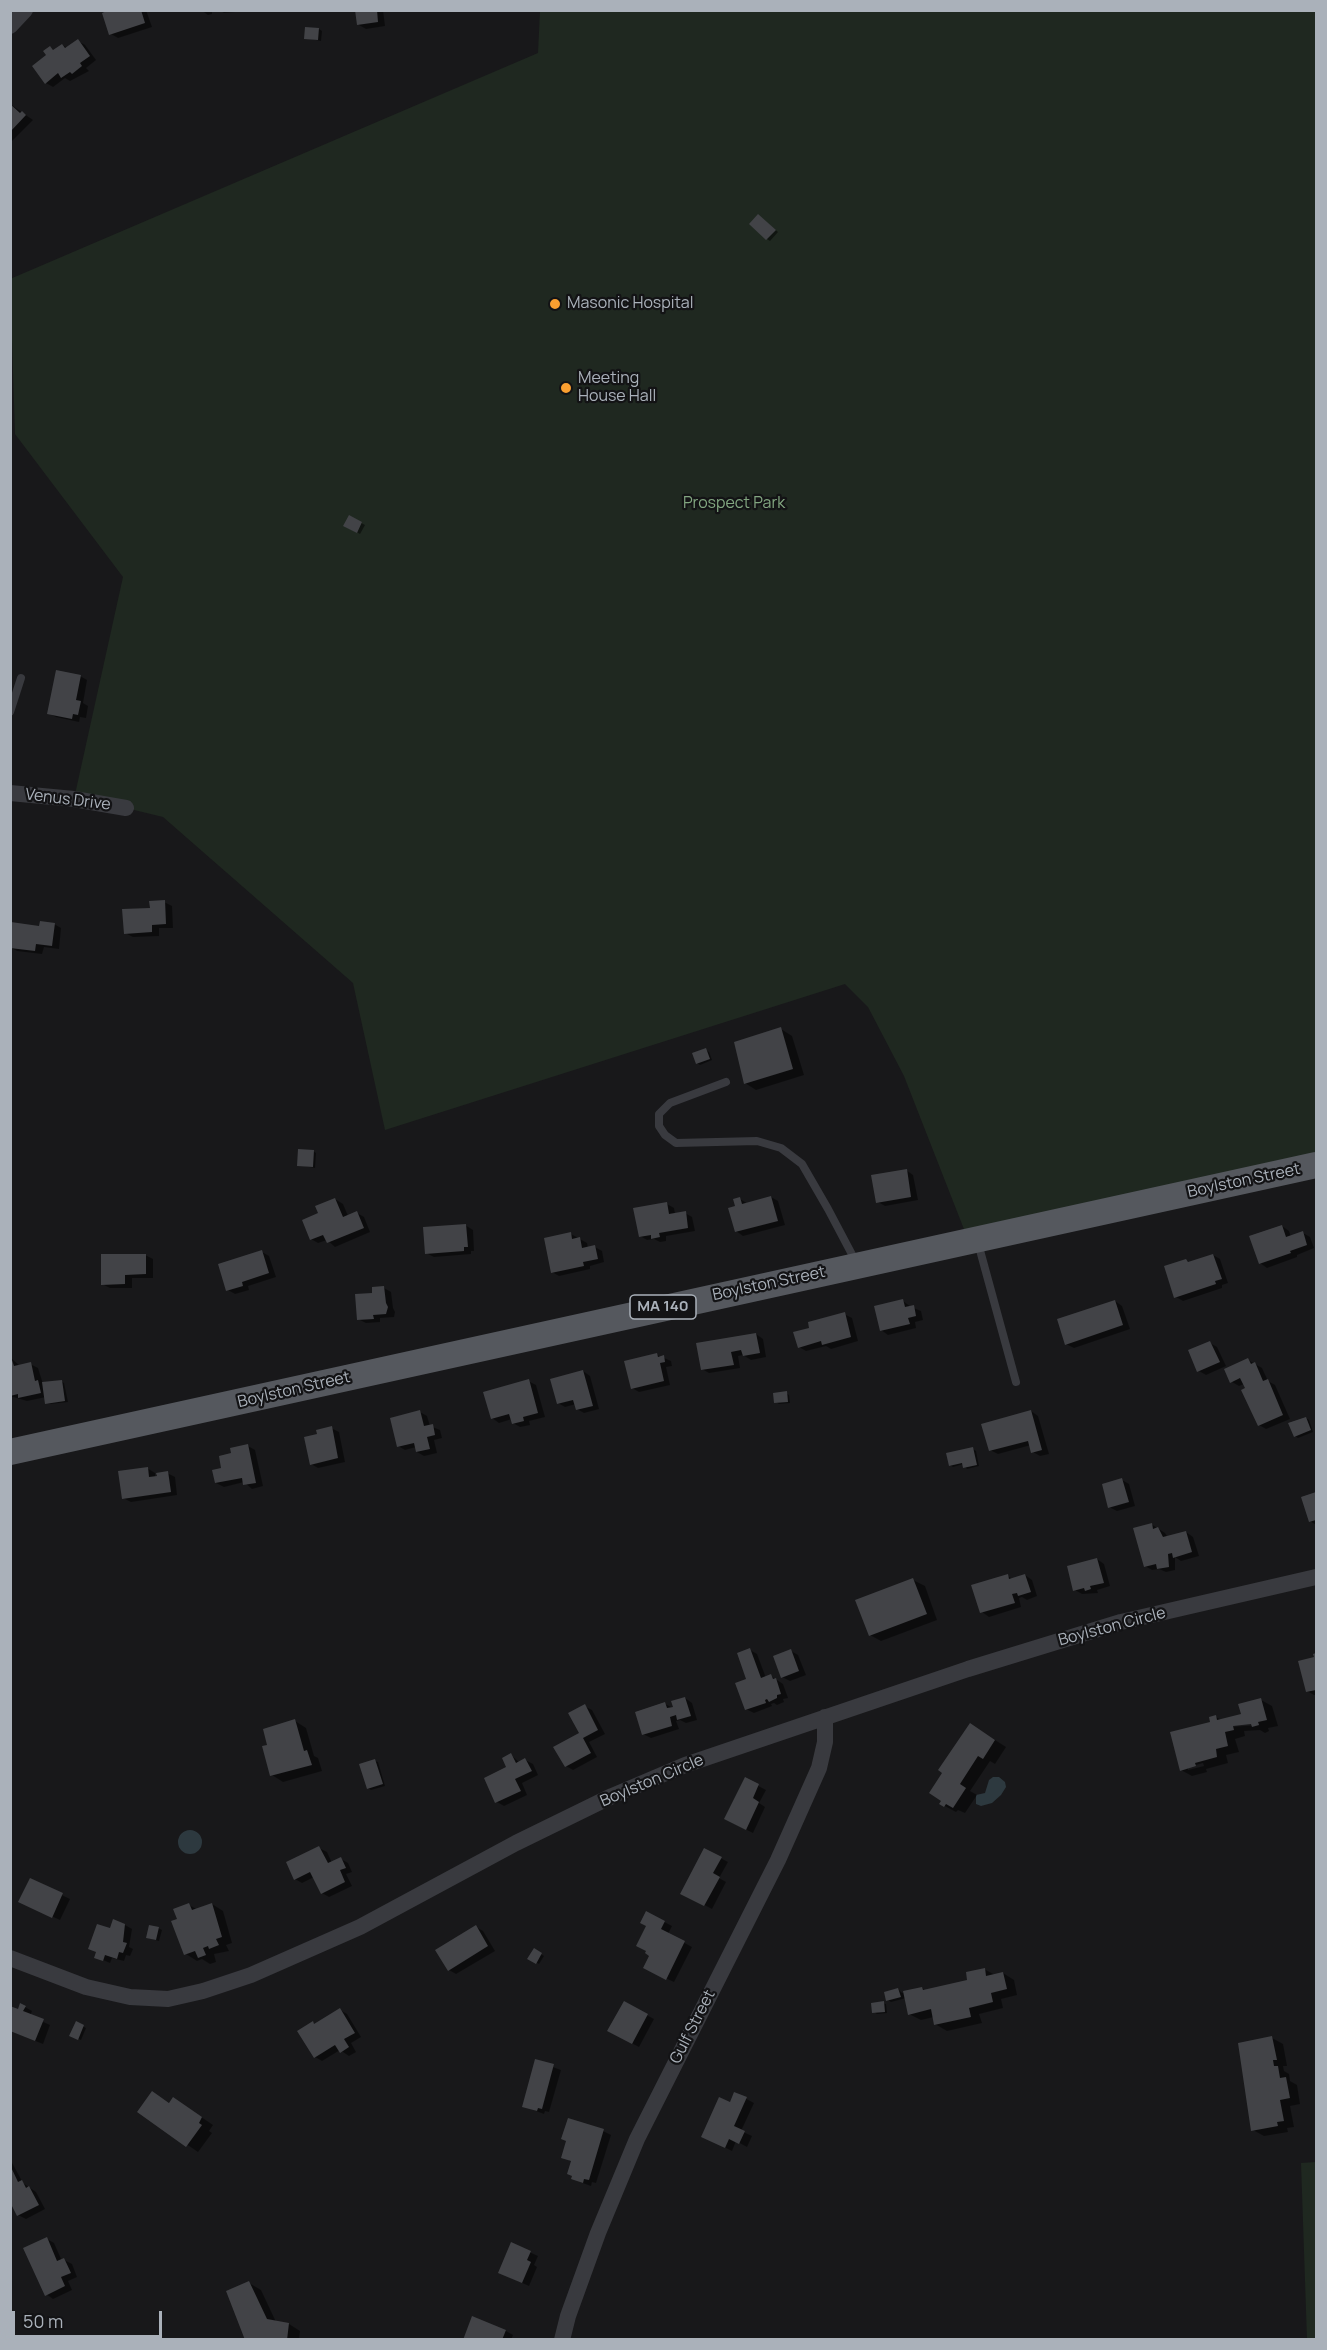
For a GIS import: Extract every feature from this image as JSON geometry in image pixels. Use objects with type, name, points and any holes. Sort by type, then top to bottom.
[{"type":"main road","name":"Boylston Street","points":[[10,1452],[1317,1165]]},
{"type":"street","points":[[10,26],[25,10]]},
{"type":"street","name":"Venus Drive","points":[[10,793],[74,799],[126,808]]},
{"type":"street","name":"Boylston Circle","points":[[10,1958],[86,1987],[129,1997],[168,1999],[202,1991],[251,1975],[360,1927],[516,1843],[612,1796],[685,1765],[968,1669],[1121,1622],[1317,1577]]},
{"type":"street","name":"Gulf Street","points":[[562,2340],[598,2233],[637,2139],[778,1860],[819,1768],[825,1742],[825,1717]]},
{"type":"lane","points":[[10,712],[21,678]]},
{"type":"lane","points":[[726,1082],[670,1103],[660,1114],[659,1126],[664,1135],[676,1143],[757,1141],[781,1148],[802,1164],[857,1265]]},
{"type":"lane","points":[[977,1240],[1016,1382]]},
{"type":"green space","name":"Prospect Park","points":[[540,11],[1316,11],[1316,1165],[969,1242],[904,1076],[868,1007],[845,984],[385,1130],[353,983],[163,817],[74,799],[123,577],[15,434],[10,279],[538,53]]},
{"type":"green space","points":[[1316,2162],[1316,2339],[1307,2339],[1301,2163]]},
{"type":"shaded area","points":[[999,1777],[1005,1782],[1006,1787],[1001,1795],[992,1803],[981,1806],[976,1804],[976,1795],[985,1793],[989,1780]]},
{"type":"shaded area","points":[[185,1830],[195,1830],[202,1837],[202,1847],[195,1854],[185,1854],[178,1847],[178,1837]]},
{"type":"building","points":[[109,10],[141,10],[145,23],[109,35],[102,13]]},
{"type":"building","points":[[355,10],[377,10],[378,22],[357,25]]},
{"type":"building","points":[[305,27],[319,28],[318,40],[304,39]]},
{"type":"building","points":[[78,39],[90,56],[80,63],[82,66],[72,74],[70,72],[61,78],[58,73],[45,84],[32,66],[46,55],[43,51],[50,46],[53,50],[62,44],[65,48]]},
{"type":"building","points":[[10,104],[26,115],[10,132]]},
{"type":"building","points":[[758,214],[776,230],[766,240],[749,224]]},
{"type":"building","points":[[349,515],[362,522],[357,533],[343,526]]},
{"type":"building","points":[[56,670],[81,675],[76,700],[81,701],[78,715],[73,714],[72,719],[47,714]]},
{"type":"building","points":[[165,900],[166,924],[152,925],[152,932],[124,934],[122,909],[150,908],[149,901]]},
{"type":"building","points":[[40,921],[55,923],[52,946],[36,944],[35,951],[10,948],[11,922],[39,926]]},
{"type":"building","points":[[781,1027],[793,1069],[744,1084],[734,1042]]},
{"type":"building","points":[[706,1048],[710,1059],[696,1064],[692,1053]]},
{"type":"building","points":[[298,1149],[314,1150],[313,1167],[297,1166]]},
{"type":"building","points":[[907,1169],[911,1197],[876,1203],[871,1175]]},
{"type":"building","points":[[771,1196],[778,1221],[735,1232],[728,1208],[735,1206],[733,1199],[740,1197],[742,1204]]},
{"type":"building","points":[[335,1198],[343,1217],[357,1211],[364,1228],[327,1243],[323,1235],[310,1240],[302,1220],[318,1213],[315,1206]]},
{"type":"building","points":[[667,1202],[669,1214],[686,1211],[688,1228],[659,1233],[660,1237],[651,1239],[651,1235],[639,1237],[633,1208]]},
{"type":"building","points":[[466,1224],[468,1247],[464,1247],[464,1251],[425,1254],[423,1227]]},
{"type":"building","points":[[1282,1225],[1286,1237],[1303,1231],[1307,1245],[1259,1264],[1249,1236]]},
{"type":"building","points":[[571,1232],[572,1239],[580,1237],[582,1248],[595,1245],[598,1259],[583,1262],[584,1266],[551,1273],[544,1238]]},
{"type":"building","points":[[262,1250],[269,1273],[242,1282],[243,1286],[226,1291],[218,1264]]},
{"type":"building","points":[[101,1254],[146,1254],[146,1274],[125,1275],[125,1284],[101,1285]]},
{"type":"building","points":[[1213,1254],[1222,1279],[1215,1281],[1216,1284],[1174,1298],[1164,1266],[1186,1259],[1188,1262]]},
{"type":"building","points":[[384,1286],[388,1307],[386,1314],[373,1315],[374,1319],[357,1320],[355,1294],[372,1293],[372,1287]]},
{"type":"building","points":[[903,1299],[905,1307],[914,1305],[916,1316],[908,1318],[910,1324],[880,1331],[874,1306]]},
{"type":"building","points":[[1115,1300],[1123,1325],[1065,1345],[1057,1319]]},
{"type":"building","points":[[845,1312],[851,1337],[822,1345],[821,1341],[798,1348],[793,1332],[809,1328],[808,1322]]},
{"type":"building","points":[[756,1333],[760,1353],[743,1356],[741,1350],[731,1352],[734,1365],[701,1370],[696,1343]]},
{"type":"building","points":[[1210,1341],[1220,1362],[1197,1372],[1188,1350]]},
{"type":"building","points":[[657,1353],[658,1357],[664,1355],[665,1362],[660,1363],[664,1381],[631,1389],[624,1361]]},
{"type":"building","points":[[10,1354],[14,1366],[31,1362],[35,1381],[38,1380],[41,1393],[18,1398],[18,1394],[10,1396]]},
{"type":"building","points":[[1248,1358],[1251,1364],[1255,1362],[1263,1381],[1268,1379],[1283,1415],[1258,1426],[1241,1390],[1245,1388],[1240,1378],[1230,1383],[1224,1369]]},
{"type":"building","points":[[583,1370],[593,1406],[576,1410],[573,1400],[557,1404],[550,1379]]},
{"type":"building","points":[[529,1379],[538,1413],[523,1417],[524,1421],[512,1424],[509,1414],[491,1419],[483,1392]]},
{"type":"building","points":[[62,1380],[65,1401],[45,1404],[42,1382]]},
{"type":"building","points":[[787,1391],[788,1402],[774,1403],[773,1393]]},
{"type":"building","points":[[420,1410],[424,1426],[433,1424],[435,1435],[427,1437],[430,1449],[416,1452],[414,1443],[397,1447],[390,1418]]},
{"type":"building","points":[[1031,1410],[1042,1450],[1031,1453],[1028,1441],[989,1451],[981,1424]]},
{"type":"building","points":[[1306,1417],[1311,1430],[1294,1437],[1288,1423]]},
{"type":"building","points":[[332,1426],[338,1458],[310,1465],[304,1437],[317,1434],[316,1430]]},
{"type":"building","points":[[248,1444],[256,1483],[243,1485],[242,1478],[215,1483],[212,1470],[221,1468],[219,1456],[231,1453],[230,1448]]},
{"type":"building","points":[[973,1447],[977,1465],[963,1468],[962,1463],[949,1466],[946,1453]]},
{"type":"building","points":[[148,1467],[149,1477],[168,1471],[171,1492],[122,1499],[118,1471]]},
{"type":"building","points":[[1122,1478],[1129,1502],[1108,1508],[1102,1484]]},
{"type":"building","points":[[1316,1492],[1316,1520],[1309,1522],[1301,1497]]},
{"type":"building","points":[[1152,1523],[1153,1529],[1158,1527],[1163,1537],[1186,1531],[1192,1552],[1173,1558],[1172,1553],[1168,1554],[1169,1567],[1157,1569],[1156,1564],[1144,1567],[1133,1528]]},
{"type":"building","points":[[1097,1558],[1104,1583],[1090,1586],[1091,1589],[1085,1591],[1084,1588],[1073,1591],[1067,1566]]},
{"type":"building","points":[[1008,1574],[1009,1579],[1025,1574],[1031,1592],[1018,1596],[1017,1593],[1012,1594],[1015,1603],[980,1613],[971,1585]]},
{"type":"building","points":[[913,1578],[927,1614],[869,1636],[855,1600]]},
{"type":"building","points":[[750,1648],[761,1678],[771,1674],[773,1679],[776,1678],[781,1694],[769,1702],[767,1699],[766,1703],[745,1710],[735,1683],[746,1679],[737,1653]]},
{"type":"building","points":[[791,1649],[799,1671],[781,1678],[773,1656]]},
{"type":"building","points":[[1316,1653],[1316,1690],[1306,1692],[1298,1661],[1314,1657],[1313,1654]]},
{"type":"building","points":[[685,1697],[691,1716],[677,1720],[676,1715],[670,1717],[672,1726],[642,1735],[635,1712],[665,1702],[667,1708],[673,1707],[671,1701]]},
{"type":"building","points":[[1261,1698],[1267,1720],[1258,1722],[1259,1725],[1252,1727],[1251,1724],[1233,1726],[1234,1730],[1225,1732],[1228,1746],[1216,1749],[1217,1757],[1195,1763],[1196,1766],[1180,1771],[1170,1732],[1210,1722],[1209,1717],[1216,1715],[1217,1720],[1241,1714],[1238,1704]]},
{"type":"building","points":[[585,1704],[598,1730],[583,1738],[591,1753],[565,1767],[553,1747],[579,1733],[568,1713]]},
{"type":"building","points":[[295,1719],[304,1751],[307,1750],[312,1765],[270,1776],[262,1746],[267,1745],[263,1729]]},
{"type":"building","points":[[970,1723],[995,1740],[983,1759],[978,1756],[960,1784],[966,1788],[953,1808],[946,1804],[944,1807],[939,1804],[941,1801],[929,1793],[942,1773],[938,1770]]},
{"type":"building","points":[[511,1753],[516,1763],[525,1758],[532,1771],[515,1779],[521,1791],[495,1803],[484,1778],[506,1767],[502,1758]]},
{"type":"building","points":[[375,1759],[383,1784],[367,1789],[359,1764]]},
{"type":"building","points":[[745,1777],[759,1784],[753,1798],[759,1802],[746,1830],[724,1819]]},
{"type":"building","points":[[319,1846],[328,1863],[341,1857],[346,1868],[340,1870],[345,1882],[321,1894],[310,1872],[294,1880],[286,1862]]},
{"type":"building","points":[[704,1848],[722,1857],[713,1873],[720,1877],[704,1906],[680,1894]]},
{"type":"building","points":[[30,1878],[63,1893],[52,1918],[18,1902]]},
{"type":"building","points":[[189,1903],[192,1910],[212,1903],[222,1937],[216,1939],[219,1945],[209,1949],[208,1946],[203,1948],[206,1955],[198,1958],[195,1951],[184,1955],[171,1921],[177,1919],[173,1909]]},
{"type":"building","points":[[646,1911],[665,1921],[661,1929],[685,1941],[666,1980],[643,1968],[649,1956],[645,1953],[646,1951],[636,1946],[646,1926],[640,1923]]},
{"type":"building","points":[[113,1919],[125,1924],[123,1942],[127,1943],[123,1953],[119,1952],[117,1959],[105,1955],[103,1961],[94,1958],[96,1952],[88,1949],[97,1924],[110,1928]]},
{"type":"building","points":[[149,1925],[159,1927],[156,1940],[146,1938]]},
{"type":"building","points":[[476,1925],[488,1946],[448,1971],[435,1950]]},
{"type":"building","points":[[534,1948],[542,1953],[536,1964],[527,1959]]},
{"type":"building","points":[[985,1968],[986,1976],[1003,1972],[1007,1989],[991,1993],[993,2002],[969,2008],[971,2017],[934,2025],[931,2009],[908,2015],[903,1991],[922,1987],[923,1990],[967,1980],[966,1972]]},
{"type":"building","points":[[898,1988],[901,1997],[886,2001],[884,1992]]},
{"type":"building","points":[[624,2001],[648,2014],[632,2044],[607,2031]]},
{"type":"building","points":[[884,2001],[885,2012],[872,2013],[871,2003]]},
{"type":"building","points":[[20,2003],[26,2006],[23,2011],[44,2019],[35,2041],[10,2031],[10,2006],[18,2009]]},
{"type":"building","points":[[340,2008],[355,2033],[344,2039],[349,2047],[340,2053],[335,2045],[314,2058],[297,2031],[313,2021],[314,2024]]},
{"type":"building","points":[[76,2021],[84,2025],[78,2040],[69,2036]]},
{"type":"building","points":[[1272,2036],[1277,2060],[1273,2060],[1274,2066],[1278,2066],[1280,2078],[1286,2077],[1290,2098],[1280,2100],[1284,2121],[1277,2122],[1278,2126],[1251,2131],[1238,2043]]},
{"type":"building","points":[[535,2059],[554,2064],[542,2109],[538,2108],[537,2111],[522,2107]]},
{"type":"building","points":[[152,2091],[169,2103],[173,2097],[202,2117],[199,2123],[202,2125],[186,2147],[137,2112]]},
{"type":"building","points":[[734,2092],[747,2097],[734,2126],[745,2131],[739,2144],[729,2139],[725,2148],[701,2137],[719,2097],[730,2102]]},
{"type":"building","points":[[568,2118],[604,2129],[589,2180],[584,2179],[583,2183],[571,2179],[572,2176],[567,2174],[571,2161],[561,2158],[566,2141],[561,2139]]},
{"type":"building","points":[[10,2165],[18,2182],[22,2180],[26,2188],[29,2186],[39,2205],[17,2216],[10,2202]]},
{"type":"building","points":[[47,2237],[57,2261],[64,2258],[71,2273],[61,2277],[65,2286],[45,2296],[23,2248]]},
{"type":"building","points":[[511,2242],[531,2251],[527,2260],[531,2262],[522,2283],[498,2273]]},
{"type":"building","points":[[249,2281],[267,2319],[289,2323],[287,2340],[245,2340],[226,2291]]},
{"type":"building","points":[[472,2316],[506,2330],[502,2340],[463,2340]]},
{"type":"place","name":"Masonic Hospital","points":[[555,304]]},
{"type":"place","name":"Meeting House Hall","points":[[566,388]]}]
